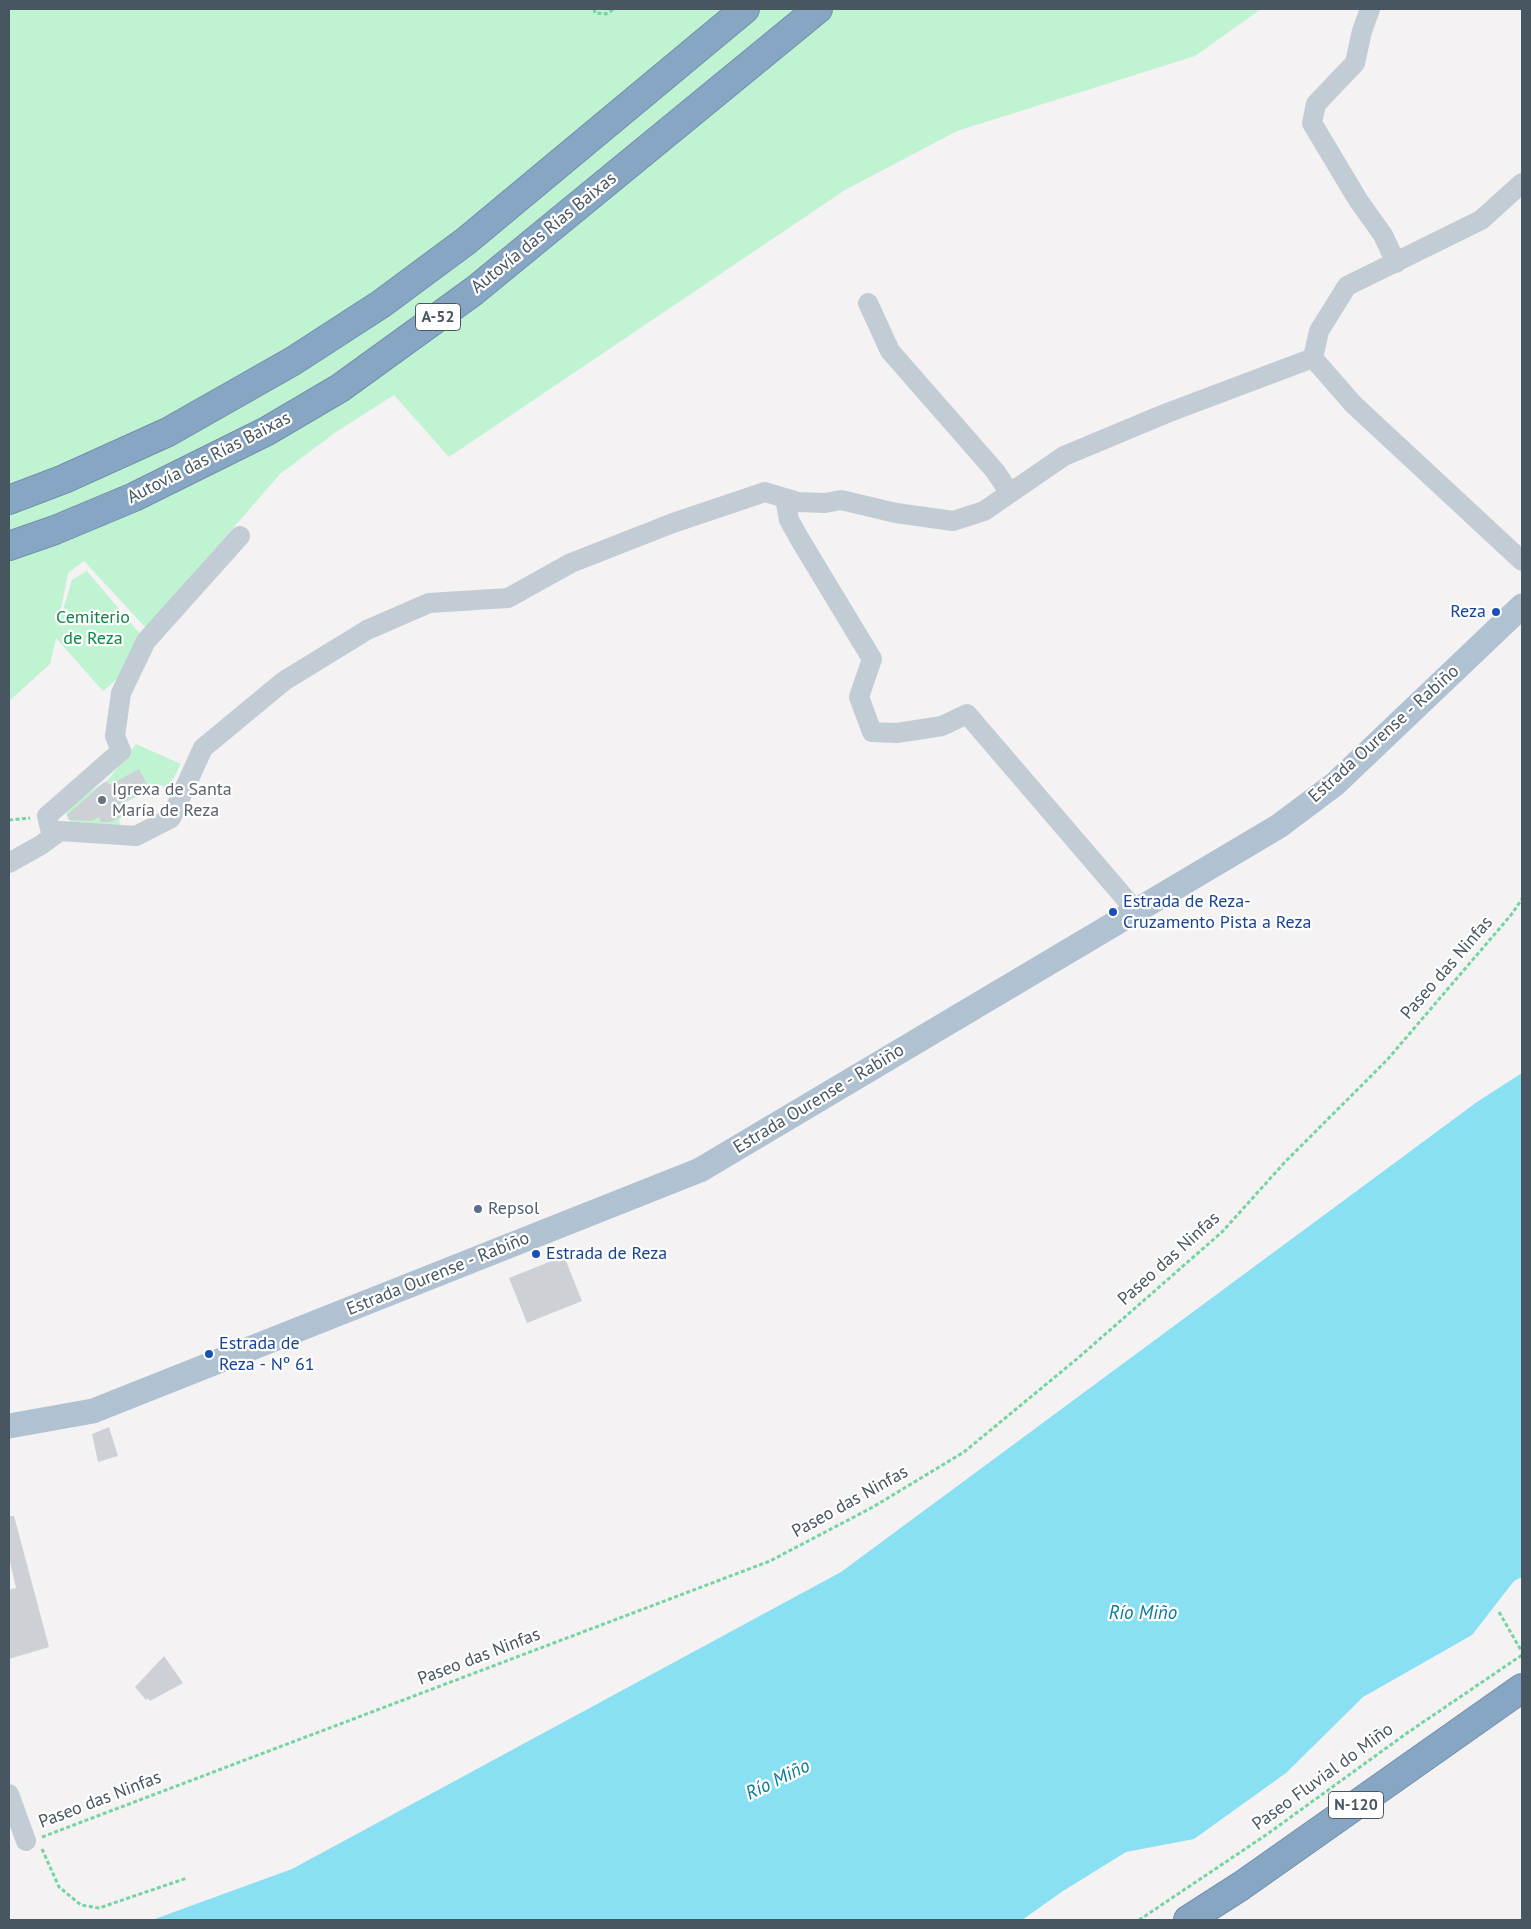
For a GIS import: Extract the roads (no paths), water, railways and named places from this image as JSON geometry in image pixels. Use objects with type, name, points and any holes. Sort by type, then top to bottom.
[{"type":"highway","name":"A-52","points":[[9,500],[64,479],[168,432],[293,361],[381,304],[466,241],[745,9]]},
{"type":"highway","name":"Autovía das Rías Baixas","points":[[9,546],[55,530],[134,496],[268,431],[340,388],[474,291],[818,9]]},
{"type":"highway","points":[[9,565],[146,509],[215,476],[274,443],[405,357],[474,291]]},
{"type":"highway","name":"N-120","points":[[1188,1920],[1241,1886],[1522,1688]]},
{"type":"main road","name":"Estrada Ourense - Rabiño","points":[[16,1426],[93,1411],[700,1170],[1279,826],[1335,784],[1522,606]]},
{"type":"street","points":[[1370,9],[1362,31],[1355,63],[1316,104],[1312,123],[1358,200],[1383,235],[1396,263]]},
{"type":"street","points":[[1313,358],[1319,331],[1347,286],[1481,220],[1522,183]]},
{"type":"street","points":[[868,303],[890,351],[995,471],[1010,493]]},
{"type":"street","points":[[9,862],[42,845],[60,831],[136,836],[171,818],[204,748],[284,680],[367,630],[429,603],[508,598],[571,564],[673,523],[765,492],[798,502],[841,500],[896,514],[953,521],[984,511],[1064,456],[1167,413],[1313,358]]},
{"type":"street","points":[[1313,358],[1353,404],[1522,561]]},
{"type":"street","points":[[785,498],[789,520],[795,532],[872,659],[859,697],[872,732],[897,734],[942,726],[967,714],[1136,911]]},
{"type":"street","points":[[52,837],[47,816],[121,751],[115,736],[121,693],[146,641],[240,536]]},
{"type":"street","points":[[9,1794],[32,1840]]},
{"type":"water","name":"Río Miño","points":[[1522,1073],[1522,1577],[1514,1581],[1472,1635],[1363,1697],[1286,1773],[1194,1839],[1126,1852],[1063,1891],[1022,1920],[152,1920],[292,1869],[841,1572],[1477,1102]]},
{"type":"place","name":"Reza","points":[[1496,612]]},
{"type":"place","name":"Igrexa de Santa María de Reza","points":[[102,800]]},
{"type":"place","name":"Estrada de Reza- Cruzamento Pista a Reza","points":[[1113,912]]},
{"type":"place","name":"Repsol","points":[[478,1209]]},
{"type":"place","name":"Estrada de Reza","points":[[536,1254]]},
{"type":"place","name":"Estrada de Reza - Nº 61","points":[[209,1354]]},
{"type":"park label","name":"Cemiterio de Reza","points":[[93,628]]}]
